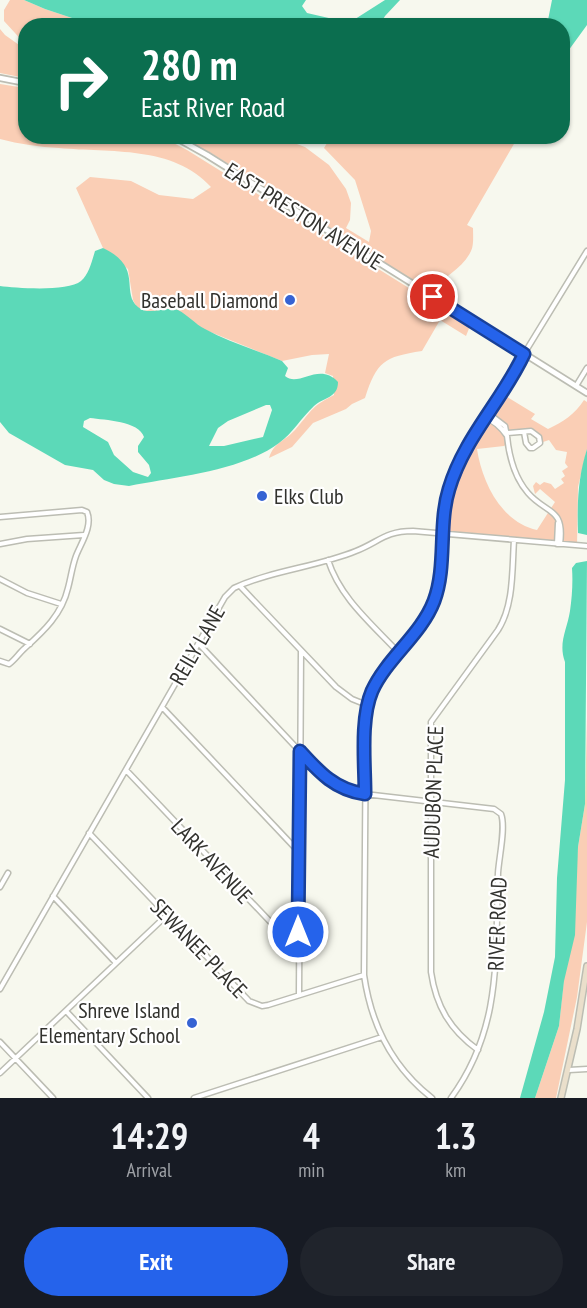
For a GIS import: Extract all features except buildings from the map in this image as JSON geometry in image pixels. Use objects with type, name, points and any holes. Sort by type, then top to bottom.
[{"type":"main road","points":[[561,1098],[569,1070],[587,966]]},
{"type":"street","points":[[0,78],[18,81]]},
{"type":"street","name":"EAST PRESTON AVENUE","points":[[187,144],[587,393]]},
{"type":"street","points":[[432,1098],[400,1067],[382,1037],[370,1004],[364,975],[366,716],[368,705],[376,684],[425,617],[435,599],[448,490],[454,472],[469,442],[587,251]]},
{"type":"street","points":[[576,386],[587,368]]},
{"type":"street","points":[[488,413],[502,422],[507,429],[508,451],[516,474],[528,493],[557,516],[561,531],[559,544]]},
{"type":"street","points":[[485,418],[494,421],[507,434]]},
{"type":"street","points":[[507,434],[524,432],[535,433],[540,443],[530,448],[526,443],[524,432]]},
{"type":"street","points":[[0,517],[84,510],[90,522],[73,564],[67,591],[47,629],[16,655],[12,662],[9,664],[0,661]]},
{"type":"street","name":"REILY LANE","points":[[0,988],[229,592],[240,585],[356,551],[383,536],[396,532],[413,531],[587,546]]},
{"type":"street","points":[[0,544],[27,539],[84,535]]},
{"type":"street","name":"AUDUBON PLACE","points":[[478,1050],[448,1022],[432,980],[430,954],[432,720],[498,630],[505,617],[510,594],[514,540]]},
{"type":"street","points":[[328,560],[345,595],[399,653]]},
{"type":"street","points":[[0,579],[27,593],[61,604]]},
{"type":"street","points":[[240,585],[343,693],[368,705]]},
{"type":"street","points":[[0,629],[30,644]]},
{"type":"street","name":"RIVER ROAD","points":[[199,644],[330,782],[349,792],[498,810],[502,818],[495,983],[491,1008],[478,1050],[465,1077],[451,1098]]},
{"type":"street","points":[[298,995],[301,651]]},
{"type":"street","points":[[162,707],[299,851]]},
{"type":"street","name":"LARK AVENUE","points":[[126,770],[298,952]]},
{"type":"street","name":"SEWANEE PLACE","points":[[89,833],[249,1001],[262,1006],[364,975]]},
{"type":"street","points":[[0,887],[8,873]]},
{"type":"street","points":[[53,896],[116,963]]},
{"type":"street","points":[[0,1073],[167,915]]},
{"type":"street","points":[[66,1011],[148,1098]]},
{"type":"street","points":[[194,1098],[382,1037]]},
{"type":"street","points":[[0,1042],[53,1098]]},
{"type":"street","points":[[569,1070],[587,1069]]},
{"type":"street","points":[[212,1092],[214,1098]]},
{"type":"shaded area","points":[[10,0],[24,0],[72,18],[18,18],[18,36],[4,21],[4,10]]},
{"type":"shaded area","points":[[24,0],[306,0],[302,6],[307,13],[329,18],[72,18]]},
{"type":"shaded area","points":[[385,0],[400,0],[384,18],[357,18]]},
{"type":"shaded area","points":[[552,0],[587,0],[587,25],[570,48],[570,18],[548,18]]},
{"type":"shaded area","points":[[0,29],[18,44],[18,77],[0,73]]},
{"type":"shaded area","points":[[0,84],[18,87],[18,143],[0,139]]},
{"type":"shaded area","points":[[26,144],[175,144],[470,326],[466,336],[440,320],[422,351],[390,359],[378,368],[365,398],[313,423],[292,447],[269,458],[277,445],[295,430],[312,410],[334,395],[333,376],[325,373],[329,354],[282,361],[203,329],[177,310],[143,311],[136,306],[133,300],[128,269],[103,248],[76,188],[90,177],[131,181],[159,195],[193,199],[211,187],[196,173],[160,158],[119,151]]},
{"type":"shaded area","points":[[194,144],[297,144],[305,147],[329,165],[346,189],[351,203],[350,220],[346,228],[369,242],[371,231],[355,180],[324,148],[326,144],[514,144],[467,225],[473,228],[471,251],[463,263],[432,292]]},
{"type":"shaded area","points":[[103,248],[116,255],[123,263],[127,271],[133,301],[143,310],[178,310],[214,334],[282,361],[288,368],[285,376],[291,379],[317,374],[331,376],[338,382],[336,391],[314,406],[284,439],[264,453],[207,472],[129,486],[104,480],[93,470],[65,465],[9,433],[0,422],[0,286],[42,288],[65,287],[74,284],[86,275],[95,251]],"holes":[[[270,405],[272,410],[263,437],[224,446],[209,446],[218,428],[228,421]],[[90,418],[129,424],[141,432],[144,437],[138,446],[138,452],[149,465],[151,473],[148,477],[133,472],[114,455],[108,442],[83,427],[84,421]]]},
{"type":"shaded area","points":[[504,395],[535,414],[531,419],[548,429],[568,417],[584,400],[587,402],[587,449],[578,487],[577,546],[442,535],[450,488],[461,458],[468,444],[488,420],[502,429],[508,443],[504,446],[477,449],[483,474],[495,499],[513,519],[537,530],[555,502],[540,489],[535,494],[533,486],[536,482],[540,485],[544,482],[551,484],[555,489],[564,483],[561,479],[565,476],[562,471],[568,467],[565,463],[567,452],[556,450],[549,440],[540,443],[535,433],[507,433],[507,429],[492,415]]},
{"type":"shaded area","points":[[587,449],[587,535],[578,533],[578,512],[580,480]]},
{"type":"shaded area","points":[[587,561],[585,804],[578,847],[575,935],[564,981],[559,1026],[535,1098],[520,1098],[544,1012],[555,957],[557,878],[565,780],[565,662],[562,649],[571,606],[572,568],[576,563]]},
{"type":"shaded area","points":[[587,717],[587,922],[577,997],[556,1098],[535,1098],[559,1026],[578,847],[585,804]]},
{"type":"place","name":"Baseball Diamond","points":[[290,300]]},
{"type":"place","name":"Elks Club","points":[[262,496]]},
{"type":"place","name":"Shreve Island Elementary School","points":[[192,1023]]},
{"type":"route","points":[[298,932],[300,751],[322,775],[339,788],[365,794],[366,716],[369,700],[380,678],[431,608],[437,589],[445,505],[454,472],[469,442],[524,354],[433,297]]}]
